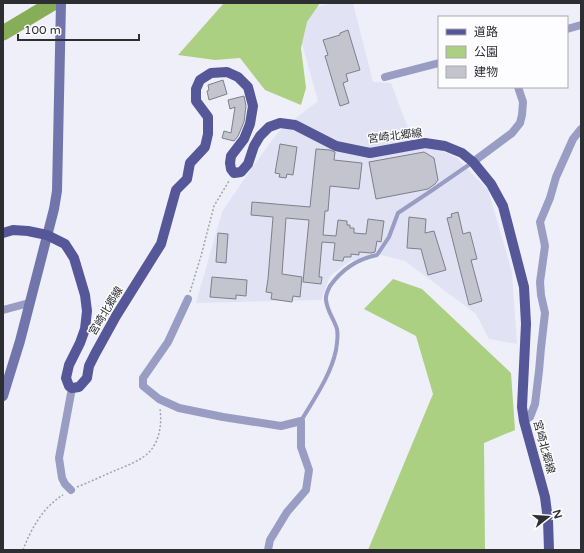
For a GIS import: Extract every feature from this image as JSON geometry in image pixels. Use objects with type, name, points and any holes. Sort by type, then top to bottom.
[{"type":"main road","name":"宮崎北郷線","points":[[3,233],[13,230],[28,230],[47,235],[65,244],[74,258],[85,295],[87,311],[85,329],[69,365],[66,378],[69,386],[72,388],[79,386],[87,378],[89,366],[109,329],[161,244],[176,190],[187,179],[190,163],[205,147],[208,134],[208,117],[196,101],[196,89],[200,80],[211,73],[226,72],[238,76],[248,87],[253,106],[250,124],[244,139],[231,156],[231,169],[234,173],[241,172],[248,164],[254,146],[260,136],[269,127],[280,123],[295,124],[336,146],[370,153],[425,143],[445,146],[462,153],[473,162],[491,184],[503,206],[524,287],[526,324],[522,407],[524,420],[545,497],[548,520],[549,550]]},
{"type":"street","points":[[3,396],[20,340],[54,209],[57,191],[61,3]]},
{"type":"street","points":[[568,29],[581,25]]},
{"type":"street","points":[[385,77],[438,63]]},
{"type":"street","points":[[473,162],[512,133],[520,123],[523,102],[518,88]]},
{"type":"street","points":[[524,420],[530,417],[535,404],[544,314],[540,282],[545,246],[540,222],[550,198],[556,177],[573,139],[581,129]]},
{"type":"street","points":[[188,300],[168,342],[143,378],[143,386],[159,399],[179,408],[222,417],[281,426],[301,421],[301,447],[309,470],[306,490],[287,512],[270,540],[268,550]]},
{"type":"street","points":[[3,310],[29,303]]},
{"type":"street","points":[[71,490],[62,478],[59,458],[72,388]]},
{"type":"lane","points":[[301,421],[329,370],[336,349],[337,330],[326,299],[328,290],[335,279],[347,267],[366,257],[377,255],[389,237],[398,213],[473,162]]},
{"type":"path","points":[[188,300],[214,206],[234,173]]},
{"type":"path","points":[[23,550],[39,517],[57,498],[71,490],[137,460],[150,450],[156,442],[160,430],[161,415],[159,399]]},
{"type":"shaded area","points":[[333,3],[353,3],[373,82],[391,83],[411,136],[457,158],[488,190],[512,272],[517,344],[489,339],[476,314],[405,261],[377,254],[350,261],[330,276],[321,300],[196,303],[222,212],[279,131],[318,101],[293,12]]},
{"type":"green space","points":[[224,3],[320,3],[307,22],[301,48],[306,88],[301,105],[265,90],[240,58],[215,60],[178,55]]},
{"type":"green space","points":[[393,279],[422,289],[511,373],[515,430],[484,443],[485,550],[368,550],[433,394],[416,336],[364,309]]},
{"type":"building","points":[[348,30],[360,70],[346,74],[348,81],[343,83],[349,103],[340,106],[325,56],[328,55],[323,40],[340,35],[340,33]]},
{"type":"building","points":[[223,80],[227,94],[209,100],[207,91],[209,90],[208,85]]},
{"type":"building","points":[[244,96],[246,106],[244,122],[238,136],[234,141],[222,138],[224,131],[231,133],[235,107],[230,109],[228,100]]},
{"type":"building","points":[[280,144],[297,147],[293,175],[287,174],[286,178],[279,177],[280,174],[275,173]]},
{"type":"building","points":[[316,149],[335,152],[334,160],[362,163],[359,189],[330,186],[328,211],[325,211],[323,235],[336,236],[338,220],[347,221],[347,225],[350,225],[350,228],[354,228],[354,233],[366,234],[368,219],[384,221],[381,242],[377,241],[375,252],[359,252],[359,255],[351,254],[351,257],[344,257],[343,261],[333,260],[335,243],[322,242],[319,277],[322,277],[321,284],[303,282],[309,220],[286,218],[282,274],[302,277],[300,297],[293,296],[292,302],[271,299],[272,293],[266,292],[273,217],[251,215],[252,202],[310,207]]},
{"type":"building","points":[[424,152],[434,158],[438,180],[435,184],[428,189],[376,199],[369,162]]},
{"type":"building","points":[[458,212],[463,234],[470,232],[477,259],[471,260],[482,301],[469,305],[447,218],[452,217],[451,214]]},
{"type":"building","points":[[409,217],[426,219],[425,233],[434,231],[446,270],[428,275],[421,249],[407,248]]},
{"type":"building","points":[[218,233],[228,234],[226,263],[216,262]]},
{"type":"building","points":[[212,277],[247,280],[246,296],[236,295],[236,299],[210,297]]},
{"type":"waterway","points":[[3,33],[53,3]]}]
